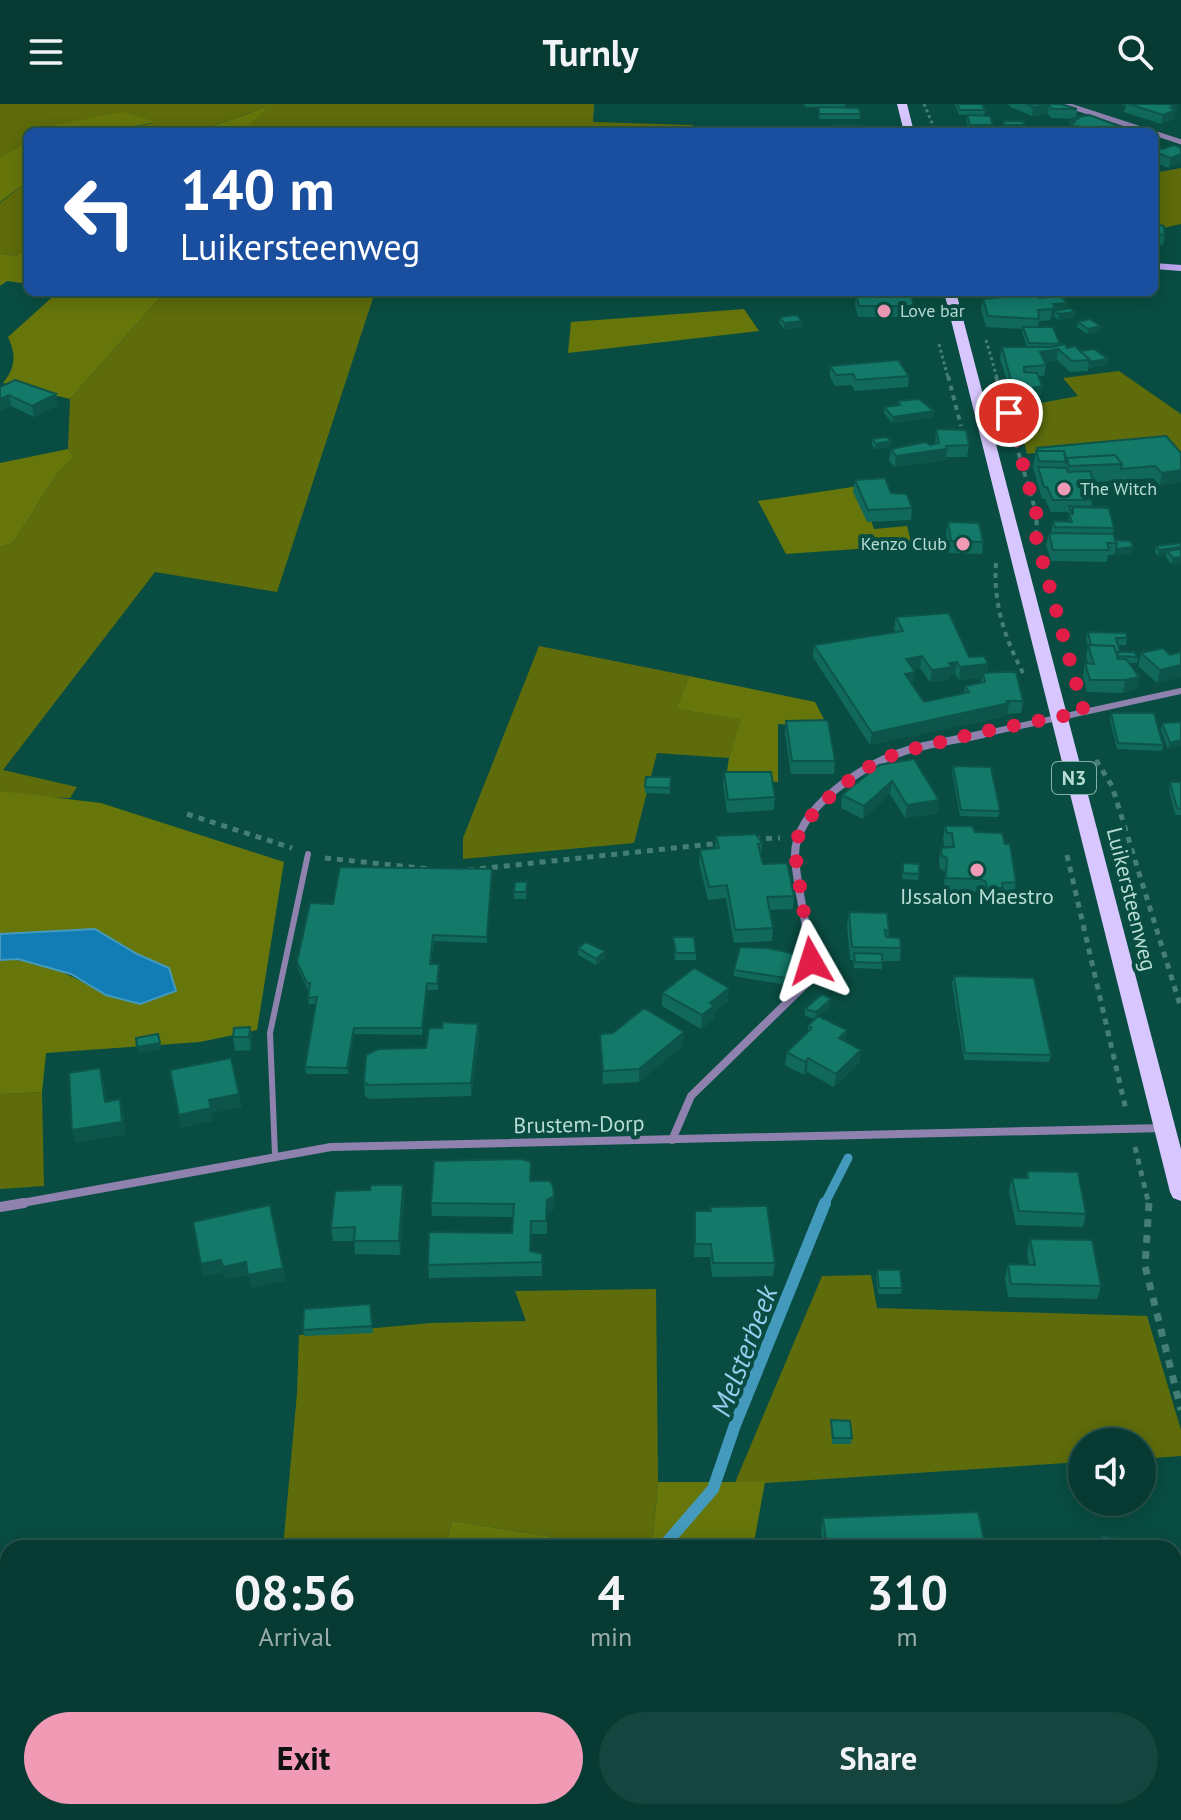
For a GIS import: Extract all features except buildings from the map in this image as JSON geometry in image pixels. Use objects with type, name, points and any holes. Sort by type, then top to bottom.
[{"type":"main road","points":[[902,104],[908,128]]},
{"type":"main road","points":[[1158,266],[1181,268]]},
{"type":"main road","name":"Luikersteenweg","points":[[951,296],[1181,1192]]},
{"type":"street","points":[[1064,104],[1137,128]]},
{"type":"street","points":[[1158,135],[1181,142]]},
{"type":"street","points":[[672,1140],[691,1096],[807,983],[811,961],[795,853],[798,837],[816,809],[844,784],[879,760],[905,751],[981,732],[1181,691]]},
{"type":"street","name":"Brustem-Dorp","points":[[0,1207],[69,1198],[275,1155],[331,1147],[1165,1128]]},
{"type":"lane","points":[[275,1155],[270,1033],[308,854]]},
{"type":"path","points":[[924,104],[934,128]]},
{"type":"path","points":[[980,329],[990,347],[1037,516],[1036,537]]},
{"type":"path","name":"Luikersteenweg","points":[[1093,755],[1112,786],[1181,1008]]},
{"type":"path","points":[[187,814],[308,854],[371,865],[440,869]]},
{"type":"path","points":[[745,840],[798,837]]},
{"type":"path","points":[[1064,840],[1149,1203],[1145,1266],[1181,1410]]},
{"type":"path","points":[[454,870],[525,866],[729,842]]},
{"type":"green space","points":[[0,104],[594,104],[593,122],[693,125],[693,128],[246,128],[266,107],[207,128],[127,128],[154,123],[24,128],[24,143],[0,158]]},
{"type":"green space","points":[[269,106],[246,128],[207,128]]},
{"type":"green space","points":[[122,112],[156,122],[125,128],[48,128]]},
{"type":"green space","points":[[24,143],[24,184],[0,202],[0,158]]},
{"type":"green space","points":[[1181,168],[1181,224],[1159,229],[1158,228],[1158,172]]},
{"type":"green space","points":[[24,184],[24,250],[16,256],[0,254],[0,203]]},
{"type":"green space","points":[[24,250],[24,283],[7,281],[0,286],[0,254],[16,256]]},
{"type":"green space","points":[[54,296],[161,296],[70,399],[3,383],[13,360],[8,337]]},
{"type":"green space","points":[[161,296],[374,296],[277,592],[155,572],[3,770],[77,787],[70,798],[29,797],[0,791],[0,547],[13,543],[57,474],[74,457],[68,449],[70,399]]},
{"type":"green space","points":[[744,309],[759,331],[568,353],[571,322]]},
{"type":"green space","points":[[1119,371],[1181,414],[1181,471],[1143,439],[1027,454],[1015,408],[1078,396],[1063,378]]},
{"type":"green space","points":[[68,449],[74,457],[57,474],[13,543],[0,547],[0,463]]},
{"type":"green space","points":[[859,486],[874,529],[907,526],[912,545],[786,554],[758,501]]},
{"type":"green space","points":[[539,646],[689,676],[676,709],[742,720],[729,758],[657,753],[634,843],[463,859],[463,838]]},
{"type":"green space","points":[[689,676],[815,702],[828,727],[778,724],[778,782],[726,778],[741,720],[676,709]]},
{"type":"green space","points":[[0,791],[101,803],[284,862],[257,1030],[200,1042],[46,1053],[42,1092],[0,1094],[0,960],[42,965],[106,995],[169,968],[137,954],[0,934]]},
{"type":"green space","points":[[42,1092],[44,1186],[0,1189],[0,1094]]},
{"type":"green space","points":[[871,1275],[877,1308],[1147,1316],[1181,1430],[1181,1456],[1156,1458],[1156,1428],[1068,1428],[1068,1463],[734,1485],[822,1276]]},
{"type":"green space","points":[[656,1289],[658,1482],[653,1540],[573,1540],[452,1521],[447,1540],[284,1540],[299,1335],[431,1323],[526,1321],[515,1291]]},
{"type":"green space","points":[[658,1482],[765,1482],[754,1540],[653,1540]]},
{"type":"green space","points":[[452,1521],[573,1540],[447,1540]]},
{"type":"water","points":[[95,929],[137,954],[169,968],[176,991],[140,1004],[106,995],[71,974],[18,959],[0,960],[0,934]]},
{"type":"waterway","name":"Melsterbeek","points":[[825,1203],[848,1158]]},
{"type":"waterway","name":"Melsterbeek","points":[[669,1540],[713,1489],[735,1425],[825,1203]]},
{"type":"place","name":"Love bar","points":[[884,311]]},
{"type":"place","name":"The Witch","points":[[1064,489]]},
{"type":"place","name":"Kenzo Club","points":[[963,544]]},
{"type":"place","name":"IJssalon Maestro","points":[[977,870]]},
{"type":"route","points":[[811,961],[795,853],[798,837],[816,809],[844,784],[879,760],[981,732],[1084,712],[1036,537],[1037,516],[1009,413]]}]
